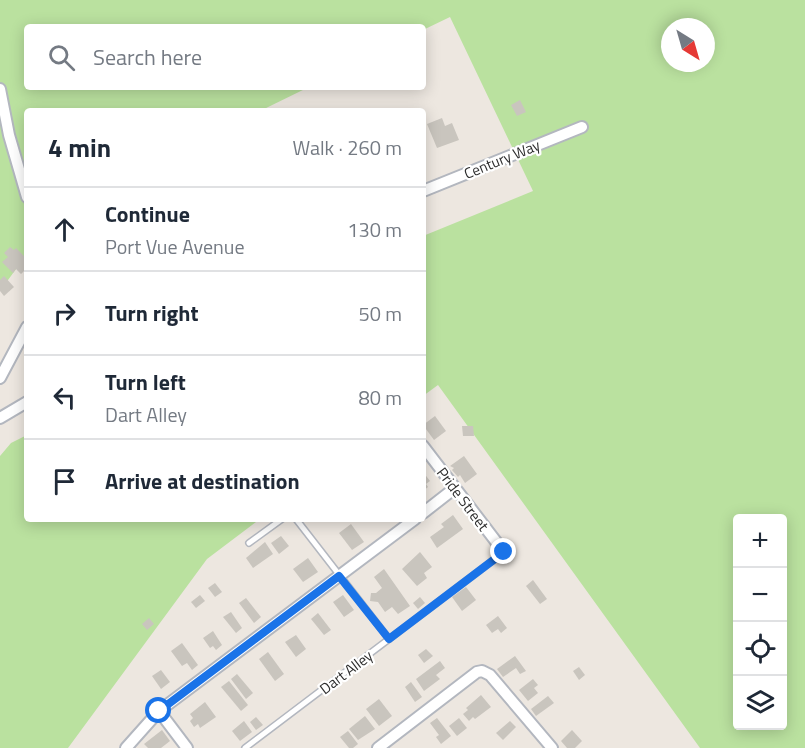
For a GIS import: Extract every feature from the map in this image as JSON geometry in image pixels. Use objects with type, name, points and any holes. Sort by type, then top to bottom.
[{"type":"street","points":[[0,89],[9,135],[24,187]]},
{"type":"street","name":"Century Way","points":[[426,190],[582,127]]},
{"type":"street","points":[[0,378],[24,333]]},
{"type":"street","points":[[0,418],[24,404]]},
{"type":"street","name":"Pride Street","points":[[426,450],[504,552]]},
{"type":"street","points":[[426,511],[455,488]]},
{"type":"street","points":[[126,748],[159,711],[410,522]]},
{"type":"street","points":[[378,748],[477,672],[482,671],[490,675],[552,748]]},
{"type":"street","points":[[159,711],[187,748]]},
{"type":"lane","points":[[249,543],[278,522]]},
{"type":"lane","points":[[298,522],[389,639]]},
{"type":"lane","name":"Dart Alley","points":[[245,748],[504,552]]},
{"type":"green space","points":[[0,0],[805,0],[805,748],[700,748],[438,385],[426,394],[426,235],[533,191],[450,17],[426,29],[426,24],[24,24],[24,90],[303,90],[266,108],[24,108],[24,258],[0,291]]},
{"type":"green space","points":[[24,436],[24,522],[256,522],[207,559],[68,748],[0,748],[0,456],[11,443]]},
{"type":"building","points":[[520,100],[526,112],[517,116],[511,105]]},
{"type":"building","points":[[442,118],[445,126],[452,123],[459,140],[437,148],[427,124]]},
{"type":"building","points":[[10,247],[14,250],[16,248],[24,256],[24,271],[21,274],[16,269],[13,273],[2,262],[8,257],[4,253]]},
{"type":"building","points":[[4,276],[14,287],[4,296],[0,291],[0,280]]},
{"type":"building","points":[[435,416],[446,431],[434,440],[426,429],[426,423]]},
{"type":"building","points":[[462,426],[473,426],[474,436],[463,436]]},
{"type":"building","points":[[464,456],[477,474],[465,483],[450,466]]},
{"type":"building","points":[[453,515],[463,529],[437,548],[430,537],[444,527],[441,524]]},
{"type":"building","points":[[351,524],[364,542],[352,550],[339,533]]},
{"type":"building","points":[[281,536],[289,546],[279,554],[271,543]]},
{"type":"building","points":[[265,542],[273,554],[253,568],[246,558]]},
{"type":"building","points":[[420,552],[432,567],[424,573],[427,578],[417,586],[402,569]]},
{"type":"building","points":[[308,558],[318,572],[303,582],[293,569]]},
{"type":"building","points":[[384,569],[410,606],[398,614],[392,607],[385,612],[378,602],[370,601],[371,593],[376,593],[382,588],[374,577]]},
{"type":"building","points":[[533,580],[547,599],[540,604],[526,586]]},
{"type":"building","points":[[215,583],[222,592],[215,597],[208,588]]},
{"type":"building","points":[[466,587],[476,600],[462,611],[452,597]]},
{"type":"building","points":[[200,595],[205,601],[196,608],[191,602]]},
{"type":"building","points":[[343,595],[354,610],[344,617],[333,602]]},
{"type":"building","points":[[420,597],[425,603],[418,609],[413,603]]},
{"type":"building","points":[[246,598],[261,617],[254,623],[239,603]]},
{"type":"building","points":[[231,612],[242,628],[236,633],[223,617]]},
{"type":"building","points":[[318,613],[331,630],[324,635],[311,619]]},
{"type":"building","points":[[498,616],[507,628],[501,633],[498,629],[492,633],[486,625]]},
{"type":"building","points":[[149,618],[154,624],[147,630],[142,624]]},
{"type":"building","points":[[213,631],[222,645],[216,650],[213,646],[210,648],[203,638]]},
{"type":"building","points":[[296,635],[306,649],[296,657],[285,642]]},
{"type":"building","points":[[182,643],[198,665],[192,670],[187,663],[182,666],[171,651]]},
{"type":"building","points":[[426,649],[433,656],[424,663],[418,655]]},
{"type":"building","points":[[268,652],[284,674],[275,681],[259,659]]},
{"type":"building","points":[[515,656],[526,671],[520,674],[516,668],[503,677],[497,669]]},
{"type":"building","points":[[440,661],[445,668],[436,675],[440,679],[424,691],[416,679]]},
{"type":"building","points":[[579,667],[585,675],[579,680],[573,671]]},
{"type":"building","points":[[161,670],[170,682],[161,689],[152,676]]},
{"type":"building","points":[[237,674],[253,693],[246,699],[231,679]]},
{"type":"building","points":[[533,679],[538,685],[534,688],[538,693],[528,701],[519,690]]},
{"type":"building","points":[[229,681],[248,705],[241,711],[221,687]]},
{"type":"building","points":[[411,682],[422,697],[415,702],[405,687]]},
{"type":"building","points":[[481,695],[491,707],[469,721],[463,714],[468,710],[466,708]]},
{"type":"building","points":[[548,696],[554,703],[536,716],[531,709]]},
{"type":"building","points":[[379,699],[392,716],[379,726],[366,709]]},
{"type":"building","points":[[205,702],[216,717],[200,728],[198,724],[194,727],[190,721],[193,718],[190,714]]},
{"type":"building","points":[[365,716],[375,729],[358,740],[349,729]]},
{"type":"building","points":[[256,717],[263,725],[256,730],[250,722]]},
{"type":"building","points":[[437,718],[451,736],[441,744],[436,737],[439,735],[430,723]]},
{"type":"building","points":[[459,718],[467,728],[457,736],[449,726]]},
{"type":"building","points":[[244,721],[252,732],[240,741],[232,731]]},
{"type":"building","points":[[510,721],[516,727],[503,740],[496,733]]},
{"type":"building","points":[[162,730],[170,741],[161,748],[148,748],[144,744]]},
{"type":"building","points":[[572,730],[582,741],[575,748],[567,748],[561,741]]},
{"type":"building","points":[[348,731],[358,744],[353,748],[349,748],[340,737]]},
{"type":"route","points":[[159,711],[339,576],[389,639],[504,552]]}]
